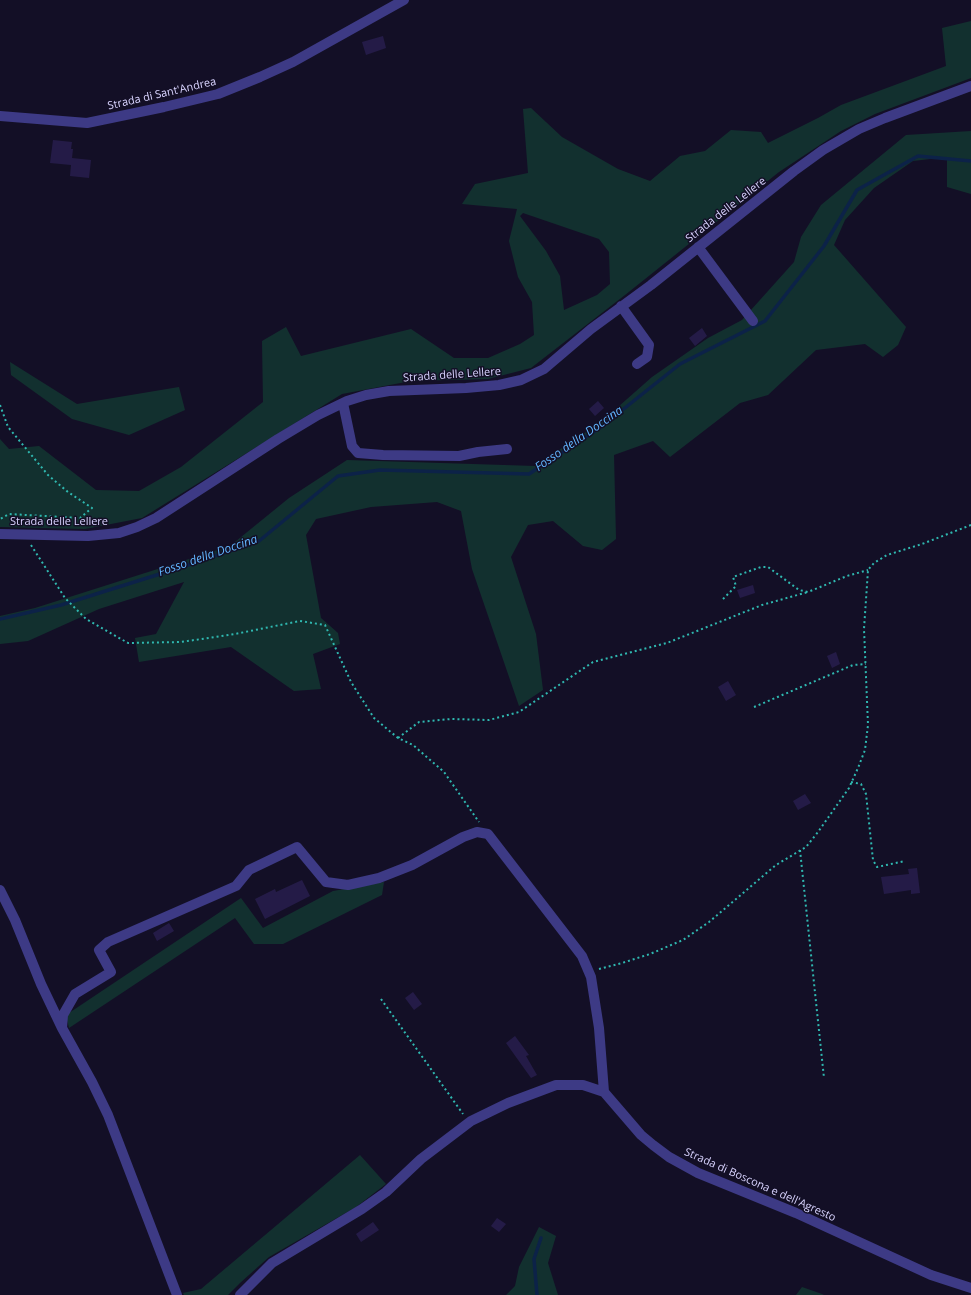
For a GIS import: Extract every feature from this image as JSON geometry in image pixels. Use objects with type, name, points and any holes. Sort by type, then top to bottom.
[{"type":"street","name":"Strada di Sant'Andrea","points":[[0,116],[87,123],[218,94],[293,62],[404,0]]},
{"type":"street","name":"Strada delle Lellere","points":[[0,534],[103,535],[119,533],[137,527],[156,518],[278,439],[318,415],[343,403],[366,395],[388,391],[466,388],[499,385],[521,380],[544,369],[590,329],[823,150],[853,132],[885,118],[971,86]]},
{"type":"street","points":[[698,247],[753,321]]},
{"type":"street","points":[[621,306],[649,345],[647,357],[637,364]]},
{"type":"street","points":[[343,403],[352,446],[358,453],[383,455],[459,456],[478,452],[507,449]]},
{"type":"street","points":[[62,1028],[63,1015],[75,994],[111,972],[99,950],[108,942],[236,886],[249,870],[297,847],[326,882],[348,885],[379,878],[412,865],[463,837],[477,832],[488,834],[582,956],[591,977],[599,1028],[604,1092]]},
{"type":"street","points":[[0,890],[15,920],[41,984],[62,1028],[92,1082],[108,1115],[177,1295]]},
{"type":"street","name":"Strada di Boscona e dell'Agresto","points":[[240,1295],[272,1263],[362,1209],[386,1192],[421,1159],[470,1123],[508,1102],[556,1085],[583,1085],[604,1092],[647,1140],[669,1157],[689,1168],[796,1213],[932,1276],[971,1288]]},
{"type":"path","points":[[0,405],[8,426],[48,475],[68,492],[92,508],[80,518],[9,514],[0,519]]},
{"type":"path","points":[[398,738],[419,722],[451,719],[489,720],[519,712],[593,662],[667,642],[762,605],[808,592],[847,576],[868,570],[874,563],[887,555],[922,544],[971,525]]},
{"type":"path","points":[[30,543],[66,598],[86,619],[128,643],[181,642],[235,634],[300,621],[325,625],[351,682],[374,718],[398,738],[413,745],[444,772],[488,834]]},
{"type":"path","points":[[723,599],[736,586],[733,577],[761,567],[768,567],[799,590],[808,592]]},
{"type":"path","points":[[591,977],[598,969],[650,954],[683,940],[709,922],[776,865],[806,847],[818,832],[851,782],[864,750],[868,725],[864,629],[868,570]]},
{"type":"path","points":[[754,707],[853,665],[866,664]]},
{"type":"path","points":[[851,782],[861,784],[866,794],[872,860],[877,867],[905,861]]},
{"type":"path","points":[[800,850],[824,1078]]},
{"type":"path","points":[[381,999],[470,1123]]},
{"type":"green space","points":[[971,21],[971,78],[875,114],[841,131],[779,172],[531,368],[488,379],[411,381],[342,394],[142,518],[85,529],[0,527],[0,439],[9,449],[39,446],[96,490],[139,491],[181,467],[263,402],[262,341],[286,327],[301,356],[411,329],[454,358],[488,358],[520,344],[534,335],[532,302],[518,277],[509,241],[517,209],[462,204],[475,184],[528,173],[523,109],[531,108],[562,137],[618,169],[650,181],[680,156],[705,151],[731,130],[761,132],[768,143],[841,105],[946,66],[942,28]],"holes":[[[523,213],[599,239],[609,252],[610,284],[597,295],[564,310],[560,276],[546,251],[520,216]]]},
{"type":"green space","points":[[971,131],[971,194],[947,187],[947,157],[913,161],[874,188],[845,220],[834,245],[906,327],[898,345],[883,357],[865,344],[816,350],[768,395],[740,403],[670,457],[653,441],[614,455],[616,539],[602,550],[583,546],[553,521],[528,525],[511,557],[536,634],[543,690],[519,706],[472,569],[461,511],[437,502],[371,507],[316,519],[306,535],[321,618],[338,633],[340,644],[313,654],[321,689],[294,691],[231,647],[139,662],[135,638],[156,634],[184,582],[99,609],[28,641],[0,644],[0,616],[35,608],[230,546],[289,498],[347,460],[535,466],[601,422],[652,377],[708,338],[742,320],[794,262],[801,237],[821,205],[906,135]]},
{"type":"green space","points":[[10,362],[77,404],[179,387],[185,410],[129,435],[72,419],[11,375]]},
{"type":"green space","points":[[384,882],[382,895],[283,944],[254,944],[235,918],[69,1028],[66,1015],[241,898],[263,928],[333,891]]},
{"type":"green space","points":[[360,1155],[386,1184],[356,1207],[269,1257],[228,1295],[184,1295],[183,1293],[201,1289]]},
{"type":"green space","points":[[539,1227],[556,1236],[548,1263],[558,1295],[506,1295],[515,1286],[519,1267]]},
{"type":"green space","points":[[802,1287],[822,1294],[824,1295],[796,1295]]},
{"type":"building","points":[[383,36],[386,48],[366,55],[362,42]]},
{"type":"building","points":[[53,140],[72,142],[72,158],[91,160],[89,178],[70,176],[71,165],[50,163]]},
{"type":"building","points":[[702,328],[707,336],[695,346],[689,338]]},
{"type":"building","points":[[598,401],[604,408],[595,416],[589,409]]},
{"type":"building","points":[[753,585],[755,593],[740,598],[737,590]]},
{"type":"building","points":[[836,652],[840,664],[832,668],[827,656]]},
{"type":"building","points":[[728,681],[736,695],[726,701],[718,687]]},
{"type":"building","points":[[805,794],[811,803],[798,810],[793,801]]},
{"type":"building","points":[[917,868],[920,893],[911,894],[911,890],[884,894],[881,877],[909,874],[908,869]]},
{"type":"building","points":[[302,880],[310,896],[265,919],[255,899],[275,889],[276,892]]},
{"type":"building","points":[[169,923],[174,931],[157,941],[153,933]]},
{"type":"building","points":[[413,992],[422,1004],[414,1010],[405,998]]},
{"type":"building","points":[[515,1036],[529,1055],[526,1056],[537,1075],[531,1078],[506,1043]]},
{"type":"building","points":[[497,1218],[506,1224],[499,1232],[491,1226]]},
{"type":"building","points":[[373,1222],[379,1230],[361,1242],[356,1234]]},
{"type":"waterway","name":"Fosso della Doccina","points":[[0,619],[61,605],[259,541],[338,476],[380,470],[529,474],[601,427],[680,364],[765,321],[824,246],[857,190],[918,156],[971,161]]},
{"type":"waterway","points":[[537,1295],[534,1259],[541,1238]]}]
